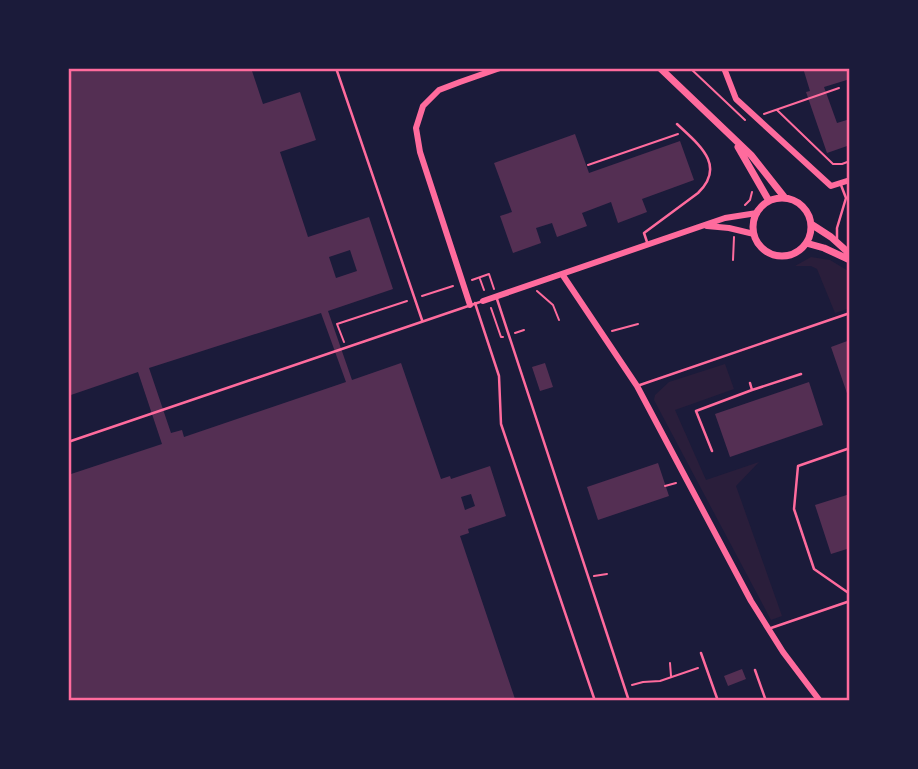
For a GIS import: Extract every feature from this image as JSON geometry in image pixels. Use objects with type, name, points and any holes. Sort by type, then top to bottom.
[{"type":"street","points":[[500,68],[439,90],[423,106],[416,128],[419,152],[463,283],[476,303],[736,216],[757,213]]},
{"type":"street","points":[[660,68],[761,166],[785,198]]},
{"type":"street","points":[[724,68],[736,99],[831,186],[850,180]]},
{"type":"street","points":[[734,140],[769,201]]},
{"type":"street","points":[[785,198],[801,204],[808,214],[810,235],[806,243],[795,252],[779,255],[760,245],[754,234],[753,223],[764,204],[785,198]]},
{"type":"street","points":[[811,224],[850,254]]},
{"type":"street","points":[[705,226],[754,234]]},
{"type":"street","points":[[806,243],[850,260]]},
{"type":"street","points":[[562,274],[637,386],[751,601],[820,701]]},
{"type":"lane","points":[[336,68],[422,321]]},
{"type":"lane","points":[[648,245],[644,233],[698,193],[704,187],[710,171],[707,154],[677,124]]},
{"type":"lane","points":[[836,242],[837,228],[846,198],[840,183]]},
{"type":"lane","points":[[496,296],[629,701]]},
{"type":"lane","points":[[68,442],[476,303],[499,376],[501,424],[595,701]]},
{"type":"lane","points":[[637,386],[850,313]]},
{"type":"lane","points":[[712,451],[696,411],[801,374]]},
{"type":"lane","points":[[750,383],[752,390]]},
{"type":"lane","points":[[850,448],[798,466],[794,509],[814,569],[850,594]]},
{"type":"lane","points":[[768,629],[850,601]]},
{"type":"lane","points":[[701,653],[718,701]]},
{"type":"lane","points":[[755,670],[766,701]]},
{"type":"path","points":[[690,68],[744,120],[839,88]]},
{"type":"path","points":[[776,109],[833,164],[850,162]]},
{"type":"path","points":[[588,165],[685,132]]},
{"type":"path","points":[[736,216],[737,209],[750,200],[753,188],[760,184]]},
{"type":"path","points":[[733,260],[735,229]]},
{"type":"path","points":[[475,279],[489,274],[496,296]]},
{"type":"path","points":[[346,348],[337,324],[463,283]]},
{"type":"path","points":[[533,284],[536,290],[554,305],[559,320]]},
{"type":"path","points":[[603,335],[638,324]]},
{"type":"path","points":[[665,486],[687,478]]},
{"type":"path","points":[[589,578],[607,574]]},
{"type":"path","points":[[670,663],[671,677]]},
{"type":"path","points":[[625,687],[660,681],[705,666]]},
{"type":"shaded area","points":[[811,257],[830,260],[850,272],[850,308],[835,313],[817,269],[811,266],[795,266]]},
{"type":"shaded area","points":[[725,364],[734,389],[675,410],[706,480],[759,462],[736,486],[782,616],[771,620],[654,400],[655,395],[669,382]]},
{"type":"building","points":[[68,68],[251,68],[263,104],[300,92],[316,140],[280,152],[308,237],[369,217],[393,289],[328,311],[352,380],[401,363],[441,479],[450,476],[451,479],[490,466],[506,516],[468,529],[469,533],[460,536],[515,699],[68,701],[68,475],[162,444],[138,372],[68,396]],"holes":[[[350,250],[357,271],[336,278],[329,257]],[[321,313],[346,382],[184,437],[182,430],[171,433],[149,368]],[[471,494],[475,506],[465,510],[461,497]]]},
{"type":"building","points":[[803,68],[850,68],[850,79],[824,87],[837,123],[850,119],[850,145],[827,153],[806,92],[810,91]]},
{"type":"building","points":[[575,134],[589,173],[680,141],[694,180],[642,199],[647,212],[618,223],[611,202],[582,213],[587,226],[557,237],[552,223],[536,228],[541,243],[513,253],[500,216],[512,212],[494,163]]},
{"type":"building","points":[[850,340],[850,399],[849,399],[831,347]]},
{"type":"building","points":[[545,363],[553,387],[540,391],[532,367]]},
{"type":"building","points":[[809,382],[823,425],[730,457],[715,414]]},
{"type":"building","points":[[658,463],[669,496],[598,520],[587,487]]},
{"type":"building","points":[[850,494],[850,548],[831,554],[815,505]]},
{"type":"building","points":[[742,669],[746,679],[728,686],[724,676]]}]
